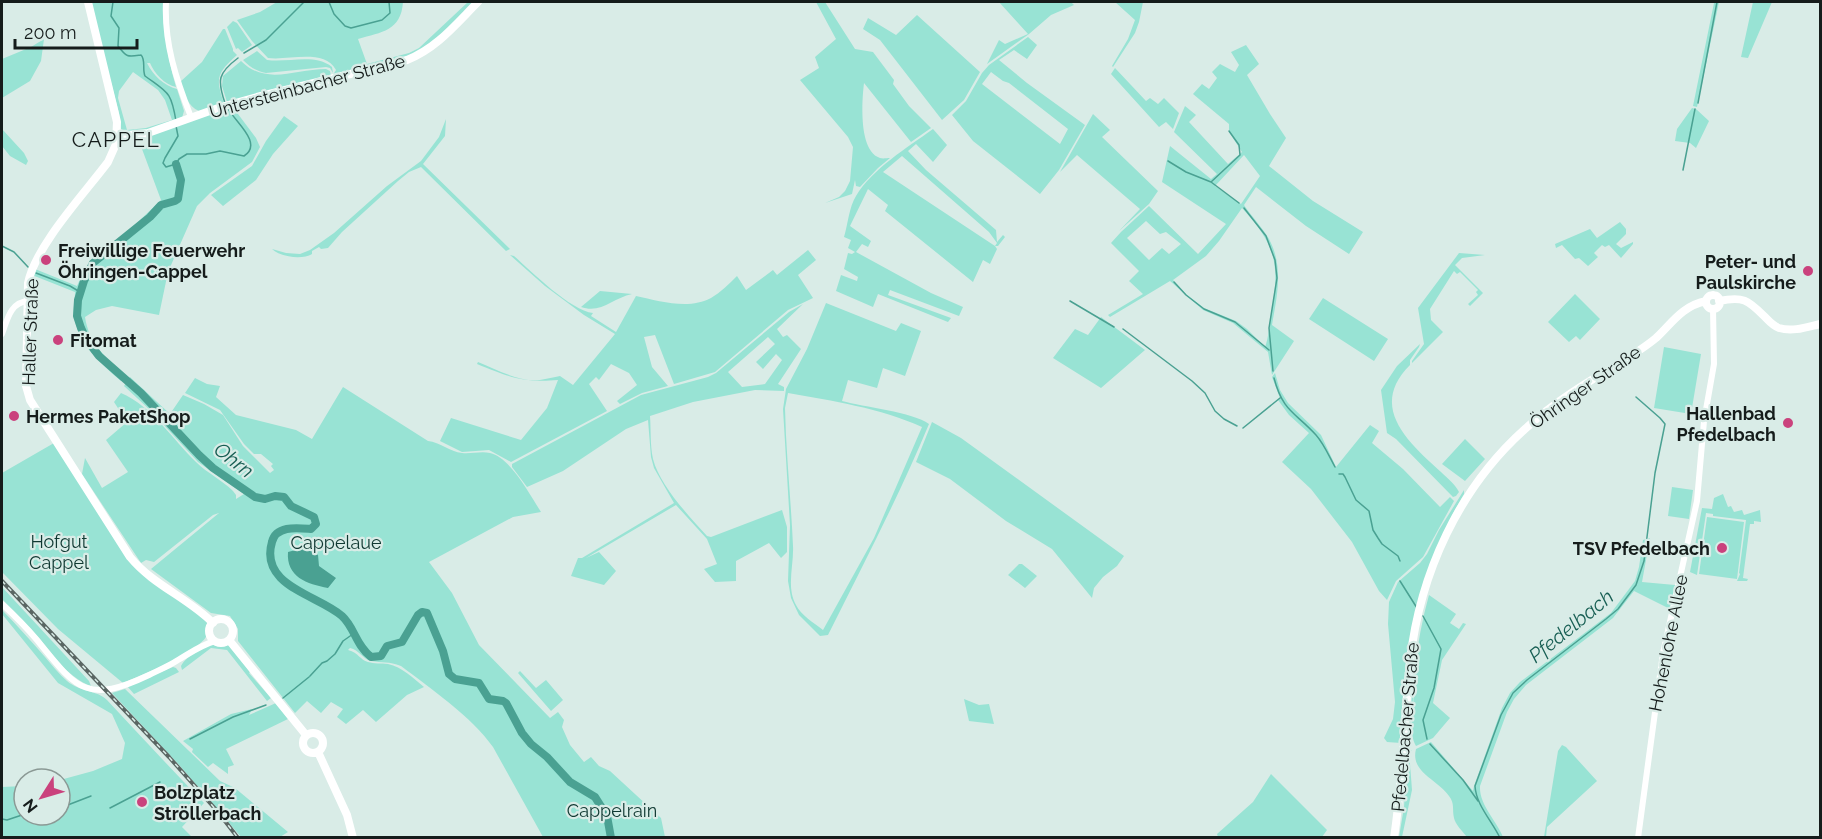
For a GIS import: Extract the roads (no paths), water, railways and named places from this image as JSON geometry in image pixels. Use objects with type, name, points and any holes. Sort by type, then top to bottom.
[{"type":"main road","name":"Haller Straße","points":[[88,2],[116,115],[116,144],[108,162],[39,255],[29,277],[26,386],[30,400],[139,568],[156,583],[186,601],[213,623]]},
{"type":"main road","name":"Untersteinbacher Straße","points":[[117,136],[148,133],[221,107],[418,56],[438,42],[478,2]]},
{"type":"main road","points":[[1713,295],[1719,301],[1718,306],[1713,310],[1707,306],[1706,302],[1709,296],[1713,295]]},
{"type":"main road","points":[[1719,301],[1743,299],[1772,324],[1782,329],[1801,329],[1821,324]]},
{"type":"main road","name":"Öhringer Straße","points":[[1418,617],[1427,583],[1446,534],[1472,489],[1500,454],[1525,428],[1570,393],[1635,353],[1655,338],[1681,312],[1696,304],[1706,302]]},
{"type":"main road","name":"Pfedelbacher Straße","points":[[1394,837],[1401,787],[1410,659],[1418,617]]},
{"type":"main road","points":[[223,619],[230,623],[233,630],[229,640],[222,643],[212,638],[210,628],[213,623],[223,619]]},
{"type":"main road","points":[[229,640],[306,735]]},
{"type":"main road","points":[[316,733],[321,737],[323,745],[318,752],[312,753],[304,749],[302,740],[306,735],[316,733]]},
{"type":"main road","points":[[318,752],[347,815],[353,837]]},
{"type":"street","points":[[166,2],[166,34],[171,59],[179,88],[191,117]]},
{"type":"street","points":[[2,334],[8,315],[17,304],[28,301]]},
{"type":"street","name":"Hohenlohe Allee","points":[[1639,834],[1663,654],[1697,501],[1704,421],[1714,364],[1713,310]]},
{"type":"street","points":[[2,603],[26,627],[62,671],[70,679],[87,688],[107,690],[129,683],[176,662],[212,638]]},
{"type":"waterway","points":[[113,2],[111,16],[119,28],[118,46],[128,56],[141,55],[145,76],[170,98],[176,121]]},
{"type":"waterway","name":"Ohrn","points":[[244,53],[266,40],[304,2]]},
{"type":"waterway","name":"Ohrn","points":[[329,2],[334,14],[345,26],[351,28],[382,20],[390,13],[389,2]]},
{"type":"waterway","points":[[1698,103],[1717,2]]},
{"type":"waterway","name":"Ohrn","points":[[225,103],[221,78],[226,68],[238,58]]},
{"type":"waterway","name":"Ohrn","points":[[176,126],[178,136],[163,163],[166,167],[176,164],[187,154],[220,151],[244,156],[251,145],[249,138],[227,107]]},
{"type":"waterway","points":[[1683,170],[1695,109]]},
{"type":"waterway","points":[[1211,182],[1240,155],[1239,145],[1229,131]]},
{"type":"waterway","points":[[1168,161],[1186,172],[1211,182],[1239,203]]},
{"type":"waterway","name":"Ohrn","points":[[176,164],[181,180],[178,199],[161,205],[150,217],[93,263],[78,300],[77,316],[86,339],[99,356],[141,393],[213,468],[255,497],[265,499],[275,496],[284,497],[291,506],[314,517],[316,524],[311,529],[283,530],[274,537],[270,557],[274,569],[282,579],[293,588],[342,616],[371,657],[381,656],[387,646],[402,642],[418,615],[422,612],[427,613],[443,651],[449,674],[455,679],[479,683],[489,699],[506,703],[522,733],[531,744],[547,757],[570,782],[595,797],[607,816],[611,838]]},
{"type":"waterway","points":[[1244,208],[1266,236],[1275,260],[1277,278],[1269,328],[1273,371]]},
{"type":"waterway","points":[[2,246],[14,252],[28,267]]},
{"type":"waterway","points":[[36,273],[80,292]]},
{"type":"waterway","points":[[1174,282],[1204,309],[1235,322],[1269,350]]},
{"type":"waterway","points":[[1070,301],[1114,327]]},
{"type":"waterway","points":[[1123,329],[1192,381],[1205,393],[1215,411],[1237,426]]},
{"type":"waterway","points":[[1274,378],[1281,398],[1290,411],[1319,439],[1335,467]]},
{"type":"waterway","name":"Pfedelbach","points":[[1500,838],[1481,806],[1475,786],[1501,715],[1513,693],[1527,680],[1618,609],[1636,585],[1644,561],[1655,473],[1665,424],[1636,397]]},
{"type":"waterway","points":[[1243,428],[1280,398]]},
{"type":"waterway","points":[[1339,474],[1345,477],[1356,500],[1369,511],[1373,530],[1382,544],[1398,556],[1400,561]]},
{"type":"waterway","points":[[1400,581],[1417,608]]},
{"type":"waterway","points":[[1423,616],[1441,649],[1434,688],[1423,720],[1427,739]]},
{"type":"waterway","points":[[310,676],[322,663],[335,654],[343,641],[353,634]]},
{"type":"waterway","points":[[283,698],[309,677]]},
{"type":"waterway","points":[[190,739],[233,717],[266,705]]},
{"type":"waterway","points":[[1430,744],[1463,780],[1478,801]]},
{"type":"waterway","points":[[110,808],[160,782]]},
{"type":"waterway","points":[[72,803],[91,796]]},
{"type":"waterway","points":[[2,819],[12,818]]},
{"type":"railway","points":[[2,581],[169,757],[238,838]]},
{"type":"place","name":"Freiwillige Feuerwehr Öhringen-Cappel","points":[[46,260]]},
{"type":"place","name":"Peter- und Paulskirche","points":[[1808,271]]},
{"type":"place","name":"Fitomat","points":[[58,340]]},
{"type":"place","name":"Hermes PaketShop","points":[[14,416]]},
{"type":"place","name":"Hallenbad Pfedelbach","points":[[1788,423]]},
{"type":"place","name":"TSV Pfedelbach","points":[[1722,548]]},
{"type":"place","name":"Bolzplatz Ströllerbach","points":[[142,802]]},
{"type":"district","name":"CAPPEL","points":[[116,139]]},
{"type":"park label","name":"Cappelaue","points":[[336,542]]},
{"type":"park label","name":"Hofgut Cappel","points":[[59,551]]},
{"type":"park label","name":"Cappelrain","points":[[612,810]]}]
